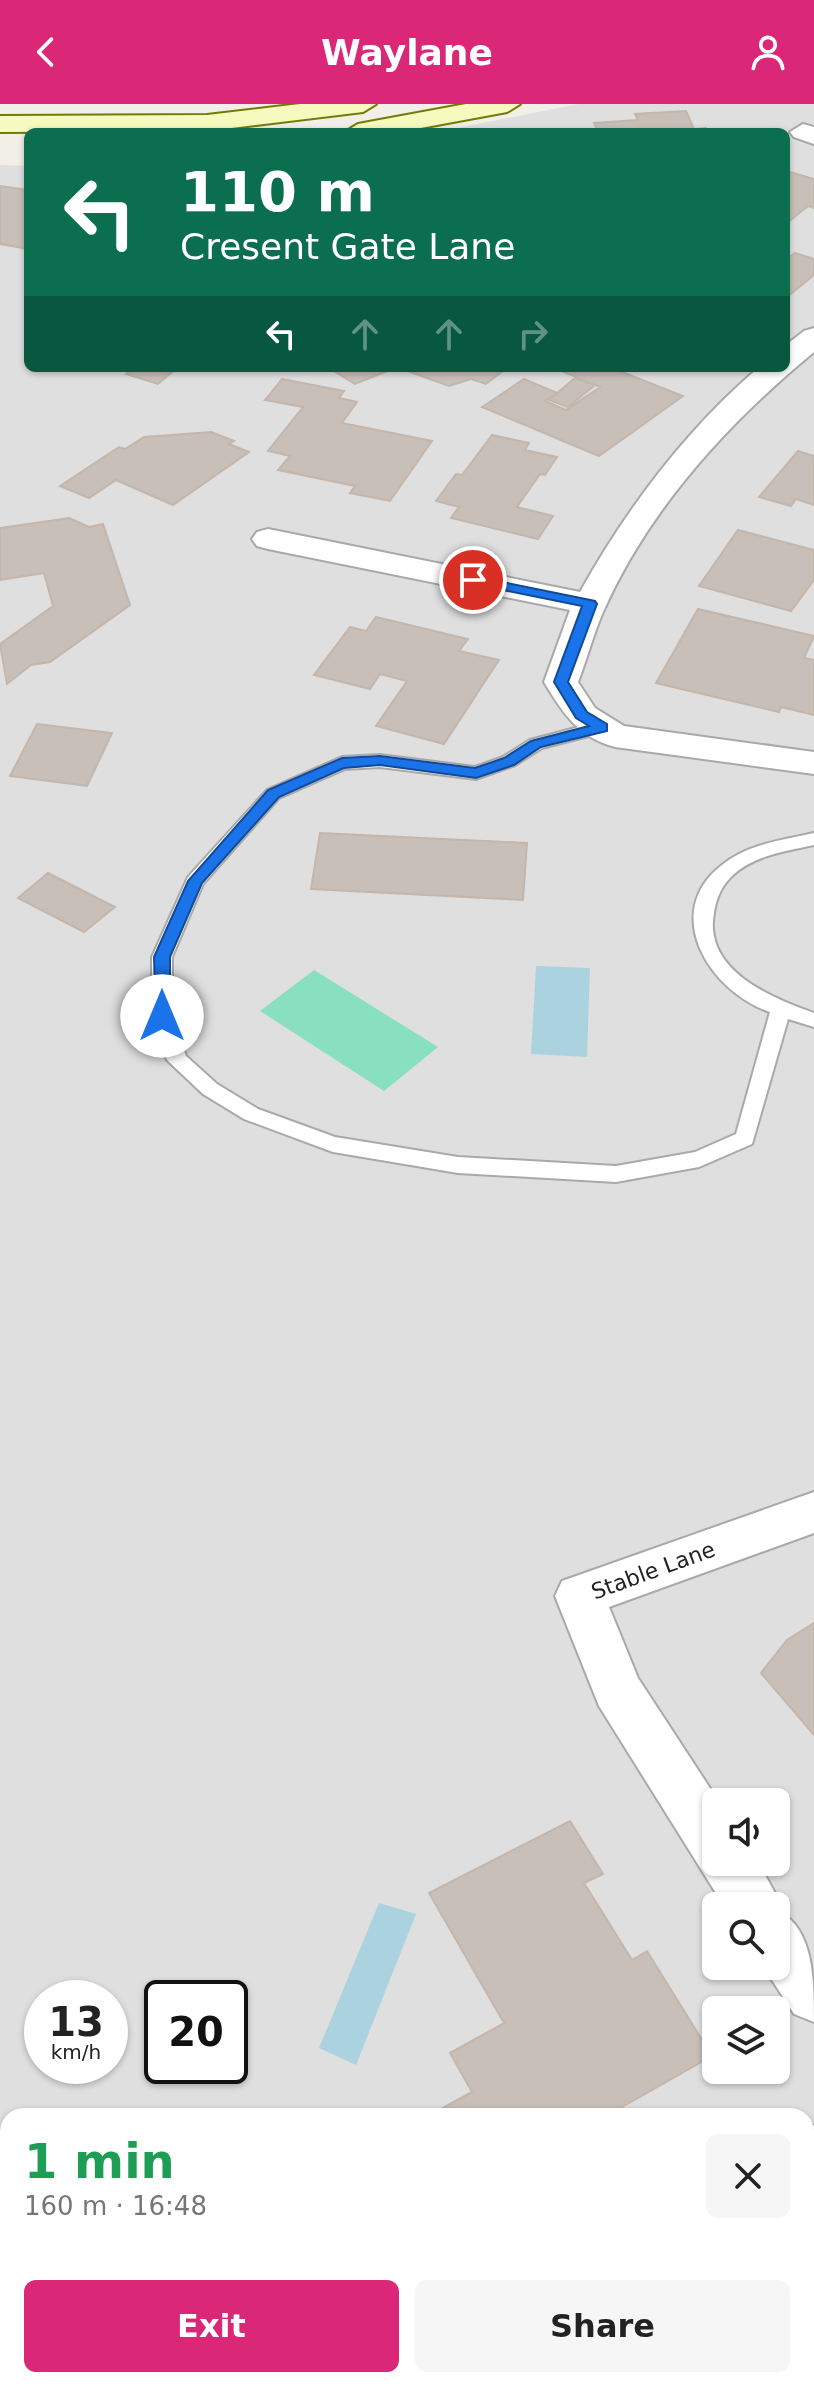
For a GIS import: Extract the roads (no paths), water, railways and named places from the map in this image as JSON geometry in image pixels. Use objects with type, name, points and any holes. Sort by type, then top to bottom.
[{"type":"main road","points":[[0,124],[207,123],[363,104]]},
{"type":"main road","points":[[379,128],[507,104]]},
{"type":"street","points":[[790,355],[814,337]]},
{"type":"street","points":[[769,372],[707,435],[655,500],[590,604],[561,682],[582,715],[615,736],[814,763]]},
{"type":"street","points":[[268,539],[590,604]]},
{"type":"street","name":"Stable Lane","points":[[702,1823],[617,1690],[580,1596],[814,1512]]},
{"type":"street","points":[[790,1958],[814,1995]]},
{"type":"lane","points":[[602,727],[536,744],[509,761],[476,773],[380,761],[342,763],[273,794],[195,881],[162,957],[162,1016],[177,1060],[210,1089],[251,1114],[333,1144],[458,1165],[616,1174],[699,1159],[745,1139],[780,1011]]},
{"type":"lane","points":[[814,839],[760,849],[736,862],[718,877],[705,896],[701,916],[702,938],[712,959],[729,980],[780,1011],[814,1020]]},
{"type":"water","points":[[536,966],[590,968],[587,1057],[531,1054]]},
{"type":"water","points":[[379,1903],[416,1914],[356,2065],[319,2048]]}]
